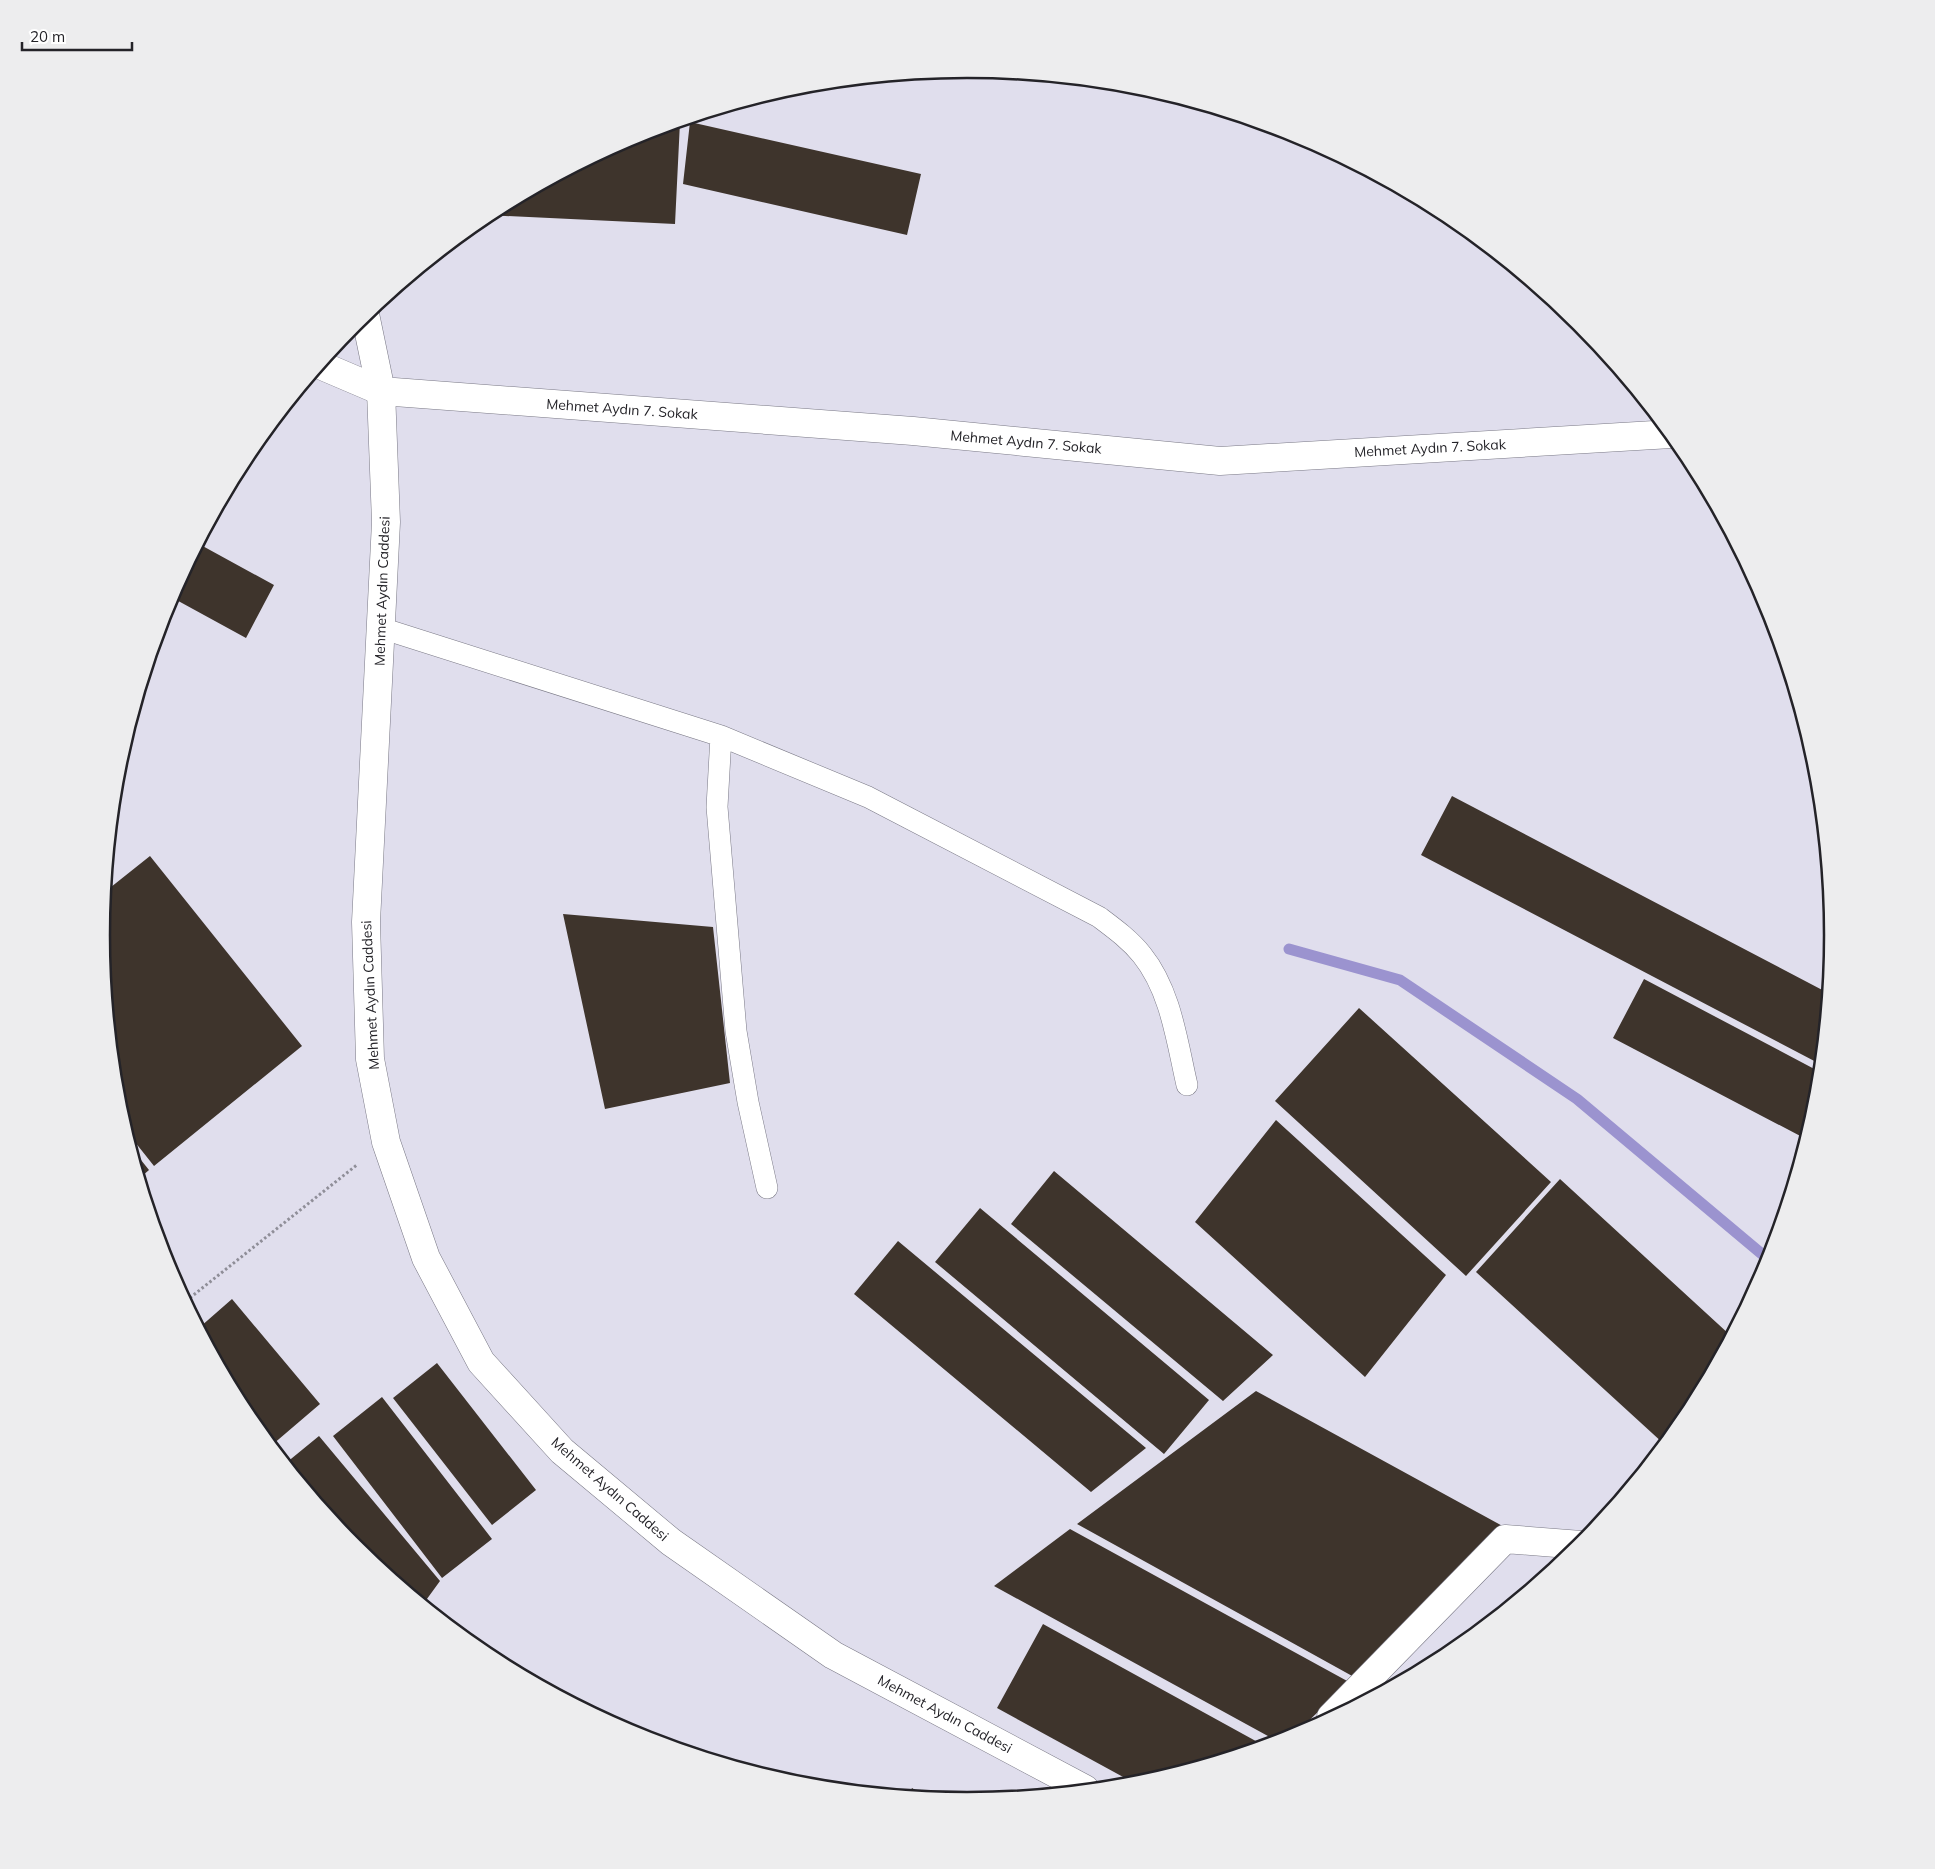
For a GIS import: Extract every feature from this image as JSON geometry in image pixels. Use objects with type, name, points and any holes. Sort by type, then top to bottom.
[{"type":"street","name":"Mehmet Aydın Caddesi","points":[[367,324],[381,391],[386,522],[366,922],[370,1059],[386,1142],[426,1258],[481,1362],[562,1450],[671,1542],[833,1655],[1076,1784]]},
{"type":"street","name":"Mehmet Aydın 7. Sokak","points":[[325,367],[381,391],[914,431],[1220,461],[1663,435]]},
{"type":"street","points":[[1343,1705],[1505,1539],[1569,1544]]},
{"type":"lane","points":[[381,628],[721,736],[868,797],[1099,917],[1122,934],[1143,956],[1159,982],[1170,1014],[1186,1085]]},
{"type":"lane","points":[[721,736],[717,807],[736,1031],[748,1102],[767,1188]]},
{"type":"path","points":[[191,1297],[386,1142]]},
{"type":"building","points":[[693,123],[921,174],[907,235],[683,184],[690,124]]},
{"type":"building","points":[[680,128],[675,224],[501,216],[539,192],[588,166]]},
{"type":"building","points":[[204,546],[274,585],[246,638],[179,601]]},
{"type":"building","points":[[1452,796],[1823,990],[1815,1061],[1421,855]]},
{"type":"building","points":[[150,856],[302,1046],[154,1166],[137,1145],[127,1102],[118,1046],[112,991],[110,934],[112,886]]},
{"type":"building","points":[[563,914],[713,927],[730,1083],[605,1109]]},
{"type":"building","points":[[1644,979],[1813,1069],[1800,1136],[1613,1038]]},
{"type":"building","points":[[1359,1008],[1551,1182],[1466,1276],[1275,1101]]},
{"type":"building","points":[[1276,1120],[1446,1275],[1365,1377],[1195,1222]]},
{"type":"building","points":[[141,1160],[149,1170],[145,1173]]},
{"type":"building","points":[[1054,1171],[1273,1355],[1223,1401],[1011,1224]]},
{"type":"building","points":[[1560,1179],[1727,1332],[1710,1363],[1680,1411],[1659,1440],[1476,1272]]},
{"type":"building","points":[[980,1208],[1209,1400],[1164,1454],[935,1262]]},
{"type":"building","points":[[898,1241],[1146,1448],[1091,1492],[854,1294]]},
{"type":"building","points":[[232,1299],[320,1404],[277,1441],[255,1411],[225,1363],[204,1323]]},
{"type":"building","points":[[437,1363],[536,1490],[492,1525],[393,1398]]},
{"type":"building","points":[[1256,1391],[1508,1529],[1354,1677],[1077,1524]]},
{"type":"building","points":[[382,1397],[492,1539],[442,1578],[333,1436]]},
{"type":"building","points":[[319,1436],[440,1581],[427,1599],[402,1579],[362,1540],[323,1500],[291,1459]]},
{"type":"building","points":[[1070,1529],[1349,1682],[1310,1719],[1268,1736],[994,1586]]},
{"type":"building","points":[[1043,1624],[1256,1741],[1189,1762],[1123,1777],[997,1708]]},
{"type":"waterway","points":[[1289,949],[1400,980],[1577,1099],[1762,1254]]}]
